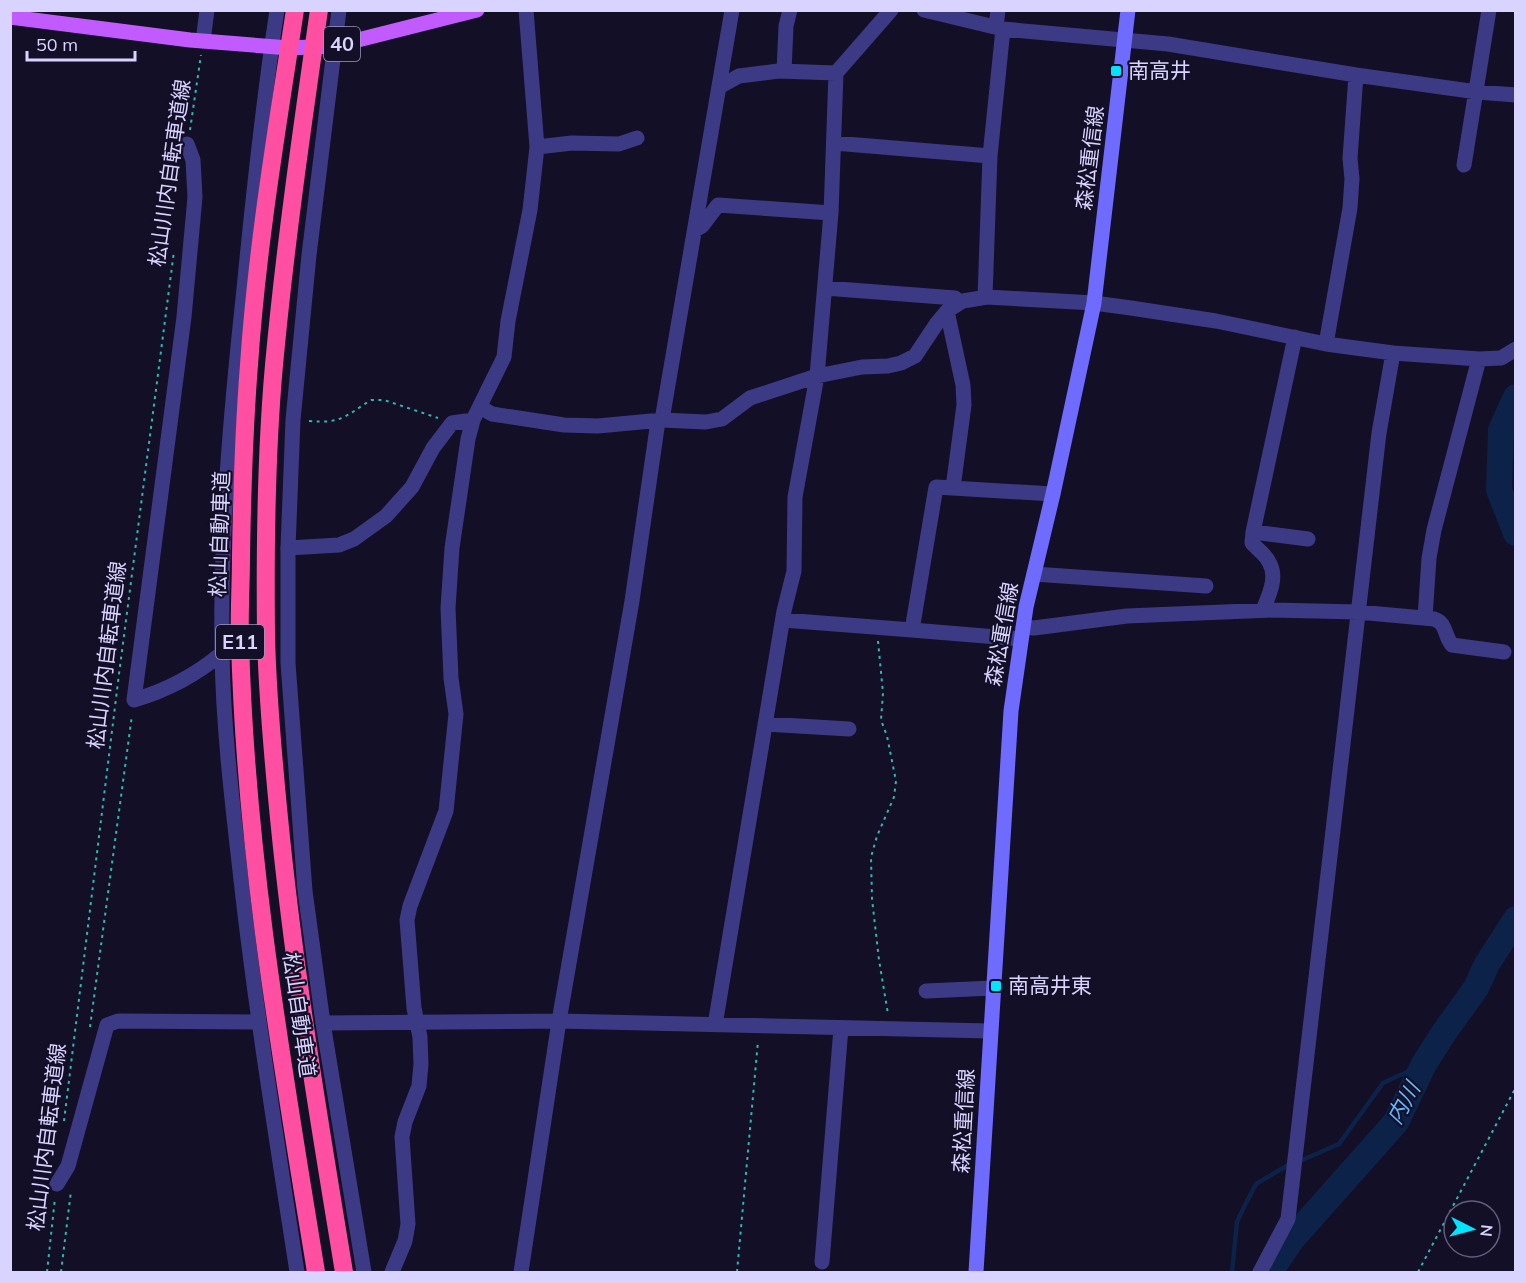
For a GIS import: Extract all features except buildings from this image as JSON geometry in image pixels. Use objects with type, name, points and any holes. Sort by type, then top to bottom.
[{"type":"highway","name":"松山自動車道","points":[[295,10],[268,187],[249,363],[242,518],[240,638],[247,772],[260,900],[285,1081],[316,1272]]},
{"type":"highway","name":"松山自動車道","points":[[320,10],[294,190],[274,367],[267,518],[266,637],[287,897],[311,1077],[344,1272]]},
{"type":"main road","name":"40","points":[[10,17],[197,41],[288,48],[334,46],[477,10]]},
{"type":"main road","name":"森松重信線","points":[[976,1272],[1011,711],[1022,633],[1034,574],[1094,303],[1128,10]]},
{"type":"street","points":[[197,41],[207,10]]},
{"type":"street","points":[[277,10],[249,234],[225,496],[222,653],[233,815],[258,1022],[297,1272]]},
{"type":"street","points":[[339,10],[309,255],[293,420],[288,548],[289,686],[305,891],[323,1023],[364,1272]]},
{"type":"street","points":[[392,1272],[405,1240],[408,1224],[402,1137],[418,1086],[421,1064],[407,920],[410,906],[446,811],[456,714],[451,678],[448,608],[452,548],[468,439],[477,414],[504,357],[508,321],[530,210],[537,147],[526,10]]},
{"type":"street","points":[[522,1272],[559,1021],[632,601],[660,420],[732,10]]},
{"type":"street","points":[[784,71],[786,26],[790,10]]},
{"type":"street","points":[[715,1025],[783,620],[794,571],[795,497],[817,376],[825,288],[831,213],[836,73],[891,10]]},
{"type":"street","points":[[924,10],[999,28],[1168,44],[1356,75],[1477,92],[1515,94]]},
{"type":"street","points":[[985,297],[990,156],[999,28],[998,10]]},
{"type":"street","points":[[1464,165],[1490,10]]},
{"type":"street","points":[[719,87],[739,76],[784,71],[836,73]]},
{"type":"street","points":[[1326,344],[1350,208],[1352,179],[1350,158],[1356,75]]},
{"type":"street","points":[[537,147],[572,143],[619,144],[638,138]]},
{"type":"street","points":[[834,143],[990,156]]},
{"type":"street","points":[[188,144],[193,160],[195,197],[184,317],[134,700],[160,693],[183,682],[204,669],[222,653]]},
{"type":"street","points":[[695,230],[702,226],[718,205],[831,213]]},
{"type":"street","points":[[948,283],[954,304],[964,395],[953,488]]},
{"type":"street","points":[[825,288],[954,304],[985,297],[1094,303],[1216,321],[1326,344],[1393,353],[1479,359],[1501,358],[1515,349]]},
{"type":"street","points":[[288,548],[339,545],[354,539],[386,516],[412,487],[433,448],[452,423],[477,414],[492,414],[564,425],[598,426],[660,420],[706,422],[722,419],[750,398],[817,376],[862,367],[902,363],[915,356],[937,323],[954,304]]},
{"type":"street","points":[[1263,610],[1270,593],[1273,575],[1269,560],[1252,543],[1253,532],[1296,337]]},
{"type":"street","points":[[1260,1272],[1288,1219],[1379,433],[1393,353]]},
{"type":"street","points":[[1425,618],[1429,558],[1434,530],[1479,359]]},
{"type":"street","points":[[912,630],[936,487],[1053,494]]},
{"type":"street","points":[[1253,532],[1308,539]]},
{"type":"street","points":[[1034,574],[1206,586]]},
{"type":"street","points":[[783,620],[912,630],[1022,633],[1034,628],[1127,616],[1263,610],[1358,612],[1440,621],[1444,626],[1446,638],[1452,645],[1504,652]]},
{"type":"street","points":[[765,724],[849,729]]},
{"type":"street","points":[[926,991],[993,988]]},
{"type":"street","points":[[57,1184],[68,1166],[107,1025],[118,1021],[258,1022]]},
{"type":"street","points":[[323,1023],[559,1021],[990,1031]]},
{"type":"street","points":[[822,1262],[842,1028]]},
{"type":"path","name":"松山川内自転車道線","points":[[188,144],[197,41]]},
{"type":"path","name":"松山川内自転車道線","points":[[63,1126],[174,248]]},
{"type":"path","points":[[293,420],[320,422],[339,420],[350,416],[371,400],[384,400],[452,423]]},
{"type":"path","points":[[876,627],[883,693],[880,720],[887,736],[896,781],[894,797],[877,836],[871,857],[872,899],[890,1029]]},
{"type":"path","points":[[89,1035],[134,700]]},
{"type":"path","points":[[737,1272],[759,1026]]},
{"type":"path","points":[[1418,1272],[1515,1087]]},
{"type":"path","name":"松山川内自転車道線","points":[[47,1272],[57,1184]]},
{"type":"path","points":[[61,1272],[72,1185]]},
{"type":"waterway","name":"内川","points":[[1516,397],[1501,430],[1499,490],[1516,533]]},
{"type":"waterway","name":"内川","points":[[1270,1272],[1292,1239],[1396,1122],[1424,1064],[1476,988],[1487,964],[1516,919]]},
{"type":"waterway","points":[[1300,1161],[1339,1144],[1383,1083],[1424,1064]]},
{"type":"waterway","points":[[1232,1272],[1237,1222],[1246,1203],[1256,1184],[1288,1165]]},
{"type":"place","name":"南高井","points":[[1116,71]]},
{"type":"place","name":"南高井東","points":[[996,986]]}]
